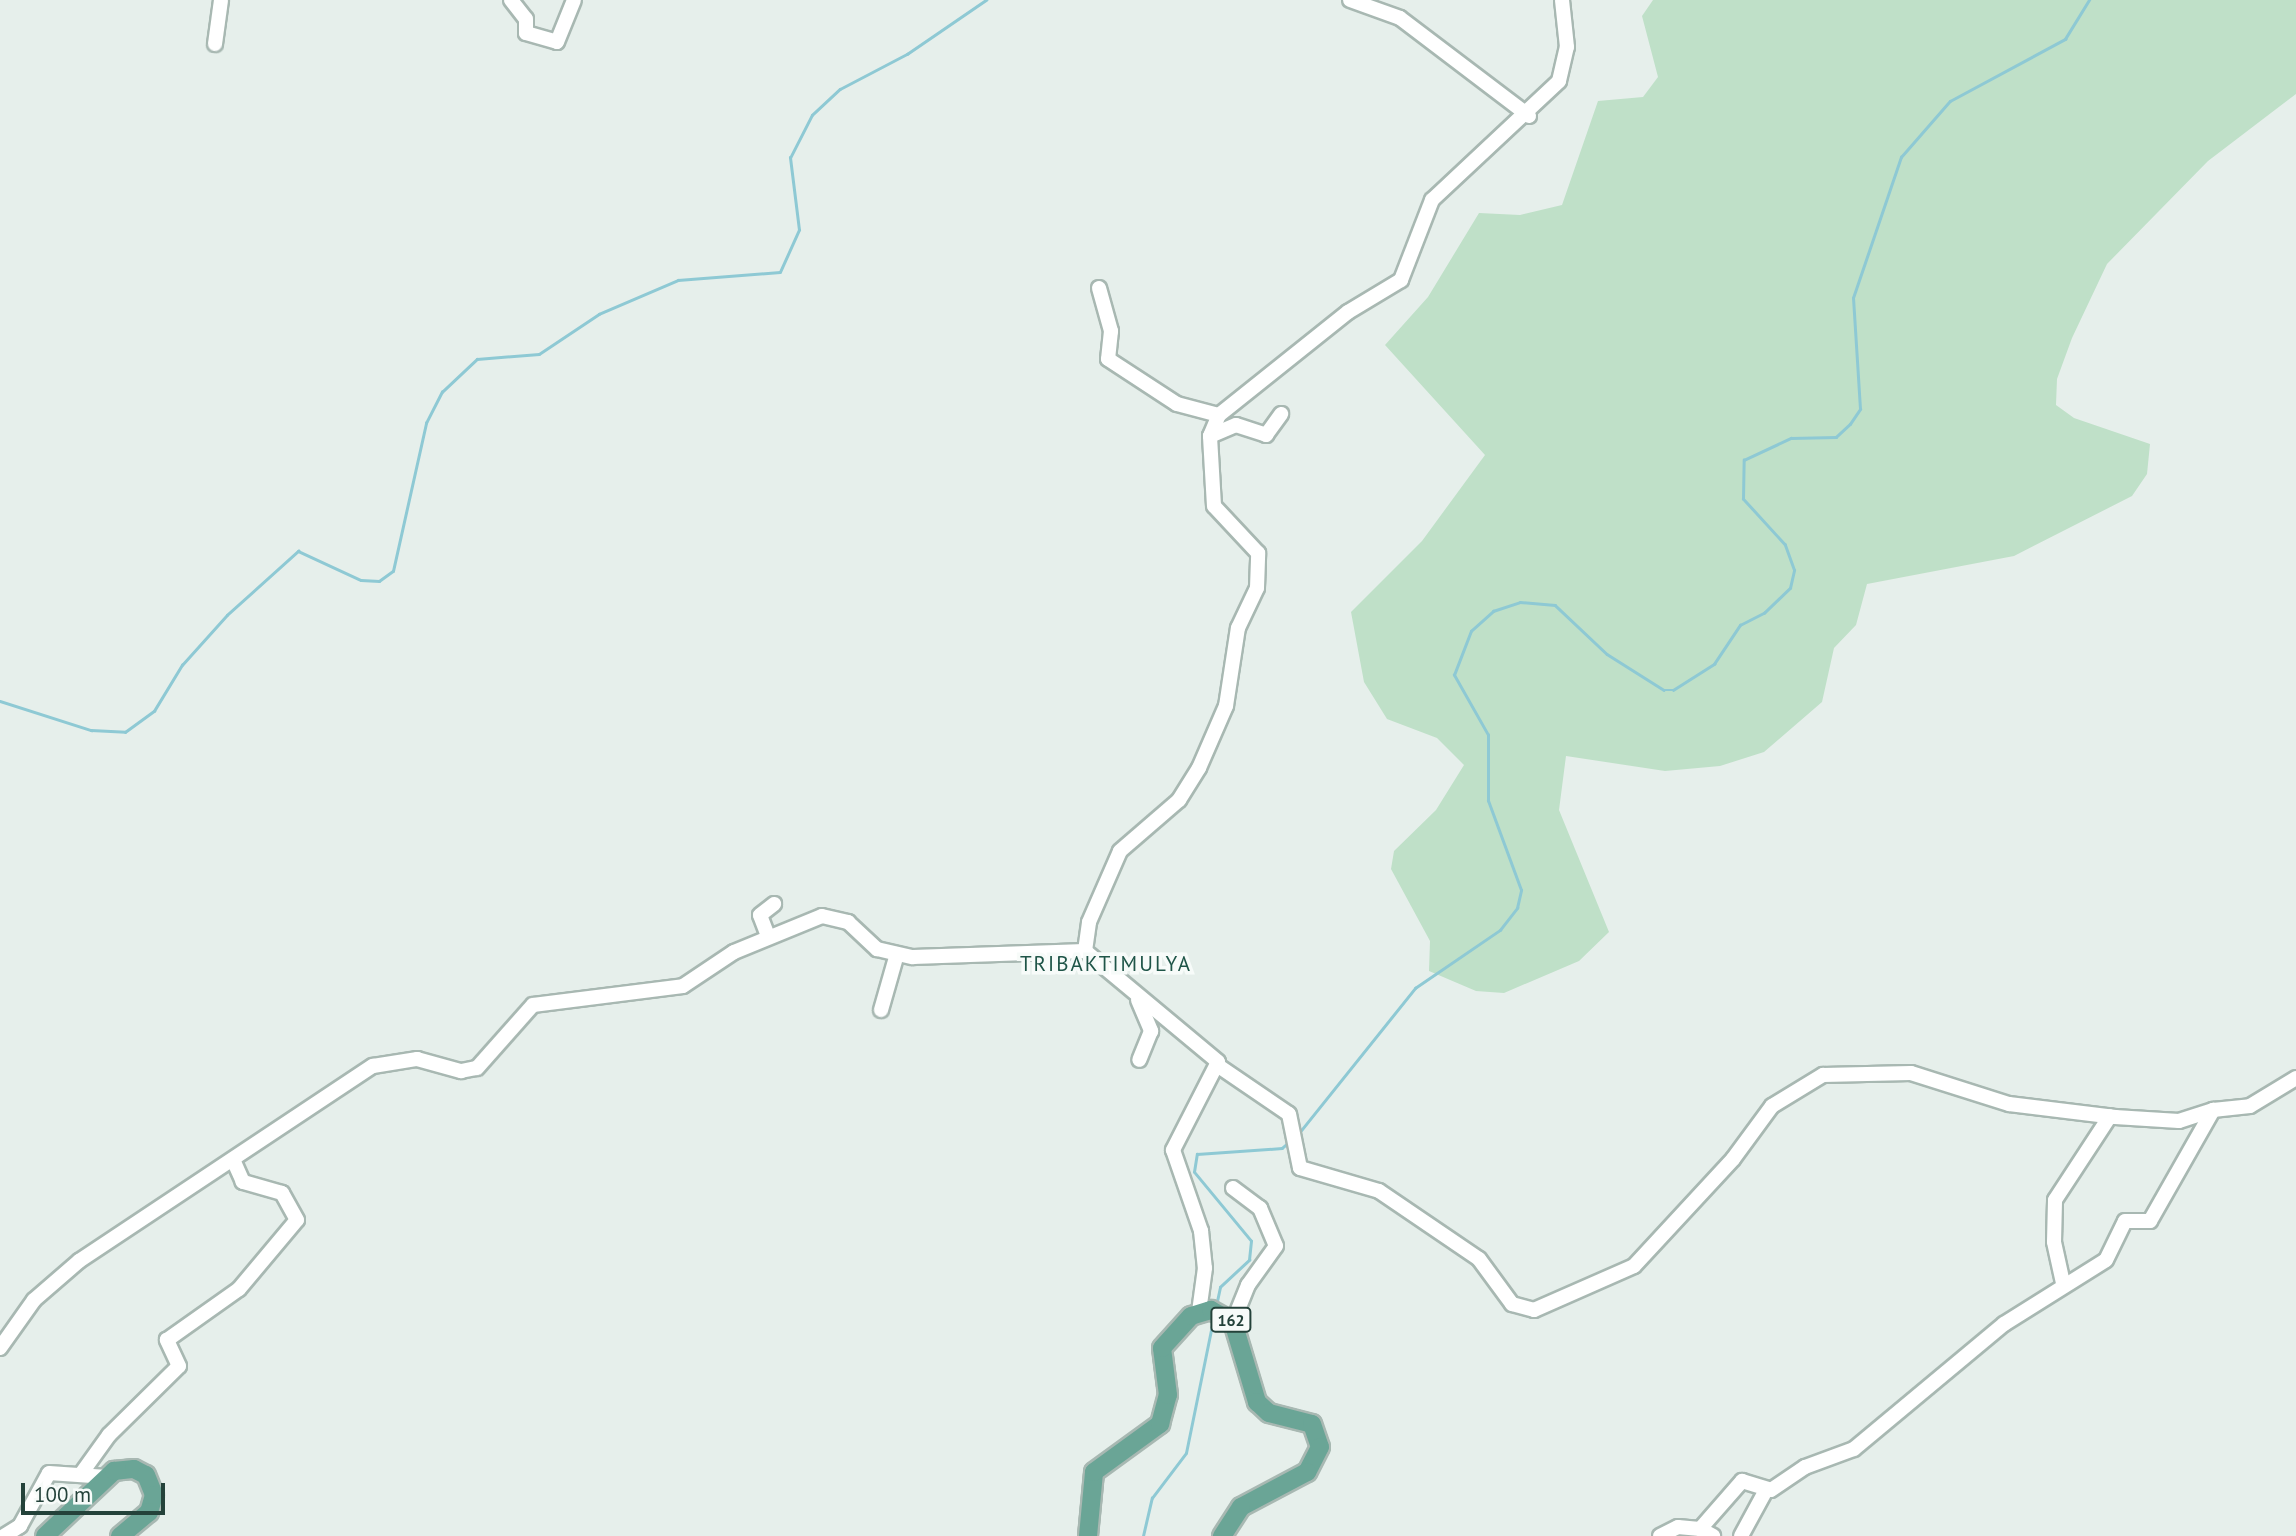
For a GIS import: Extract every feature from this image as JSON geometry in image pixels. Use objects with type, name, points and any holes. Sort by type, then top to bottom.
[{"type":"main road","name":"162","points":[[1088,1536],[1094,1472],[1160,1424],[1168,1395],[1162,1348],[1199,1312],[1216,1311],[1233,1322],[1252,1395],[1269,1413],[1312,1424],[1320,1447],[1307,1472],[1241,1507],[1222,1536]]},
{"type":"main road","points":[[45,1536],[107,1477],[125,1468],[149,1479],[149,1512],[120,1536]]},
{"type":"street","points":[[215,44],[220,0]]},
{"type":"street","points":[[511,0],[526,19],[526,33],[557,42],[574,0]]},
{"type":"street","points":[[1350,0],[1400,18],[1529,116]]},
{"type":"street","points":[[1085,951],[1089,922],[1120,850],[1180,800],[1199,768],[1226,706],[1238,628],[1257,588],[1258,553],[1214,506],[1210,436],[1219,415],[1348,312],[1401,280],[1432,200],[1529,116],[1564,69],[1562,0]]},
{"type":"street","points":[[1099,288],[1111,331],[1109,361],[1177,404],[1219,415]]},
{"type":"street","points":[[1210,436],[1236,425],[1266,435],[1281,414]]},
{"type":"street","points":[[768,936],[760,915],[774,904]]},
{"type":"street","points":[[0,1348],[51,1282],[373,1066],[417,1059],[461,1071],[477,1068],[533,1005],[683,986],[768,936],[809,919],[833,917],[858,928],[877,949],[897,954],[1085,951],[1220,1067],[1289,1114],[1300,1168],[1379,1191],[1479,1259],[1512,1304],[1534,1310],[1634,1266],[1733,1159],[1772,1106],[1823,1075],[1919,1074],[2009,1104],[2179,1121],[2213,1110],[2250,1105],[2296,1079]]},
{"type":"street","points":[[881,1010],[897,954]]},
{"type":"street","points":[[1138,999],[1151,1031],[1139,1060]]},
{"type":"street","points":[[1199,1312],[1205,1268],[1200,1231],[1176,1170],[1174,1144],[1220,1067]]},
{"type":"street","points":[[1741,1536],[1766,1490],[1854,1449],[2063,1283],[2106,1260],[2125,1221],[2150,1221],[2213,1110]]},
{"type":"street","points":[[2063,1283],[2054,1242],[2055,1200],[2110,1116]]},
{"type":"street","points":[[81,1474],[109,1435],[179,1366],[167,1340],[239,1289],[297,1220],[282,1194],[243,1182],[233,1160]]},
{"type":"street","points":[[1233,1188],[1260,1208],[1276,1246],[1248,1284],[1233,1322]]},
{"type":"street","points":[[4,1536],[20,1526],[47,1475],[81,1474],[107,1477]]},
{"type":"street","points":[[1661,1536],[1678,1527],[1707,1532],[1742,1480],[1766,1490]]},
{"type":"green space","points":[[1653,0],[2296,0],[2296,94],[2208,161],[2107,264],[2072,338],[2057,379],[2056,405],[2074,418],[2150,444],[2147,474],[2132,496],[2014,556],[1867,584],[1856,625],[1834,648],[1822,702],[1764,752],[1720,766],[1665,771],[1566,756],[1559,810],[1609,932],[1579,961],[1504,993],[1476,991],[1429,971],[1430,941],[1391,869],[1394,851],[1436,810],[1464,765],[1437,738],[1387,719],[1364,682],[1351,612],[1422,541],[1485,455],[1385,345],[1428,297],[1479,213],[1520,215],[1562,205],[1598,101],[1643,97],[1658,77],[1642,16]]},
{"type":"waterway","points":[[0,701],[91,730],[125,732],[154,711],[182,665],[227,615],[298,551],[361,580],[379,581],[393,571],[426,423],[442,392],[477,359],[539,354],[599,314],[678,280],[780,272],[799,230],[790,158],[812,115],[840,89],[907,54],[986,0]]},
{"type":"waterway","points":[[1299,1133],[1415,988],[1500,930],[1517,908],[1521,890],[1488,801],[1488,735],[1454,675],[1471,631],[1493,611],[1520,602],[1555,605],[1607,654],[1664,690],[1673,690],[1714,664],[1740,625],[1764,613],[1790,588],[1794,570],[1785,545],[1743,499],[1744,460],[1791,438],[1836,437],[1850,424],[1860,409],[1853,298],[1901,157],[1950,101],[2065,39],[2089,0]]},
{"type":"waterway","points":[[1216,1306],[1220,1287],[1249,1260],[1251,1241],[1194,1172],[1197,1154],[1282,1148],[1289,1142]]},
{"type":"waterway","points":[[1143,1536],[1152,1498],[1186,1453],[1213,1320]]},
{"type":"district","name":"TRIBAKTIMULYA","points":[[1106,964]]}]
